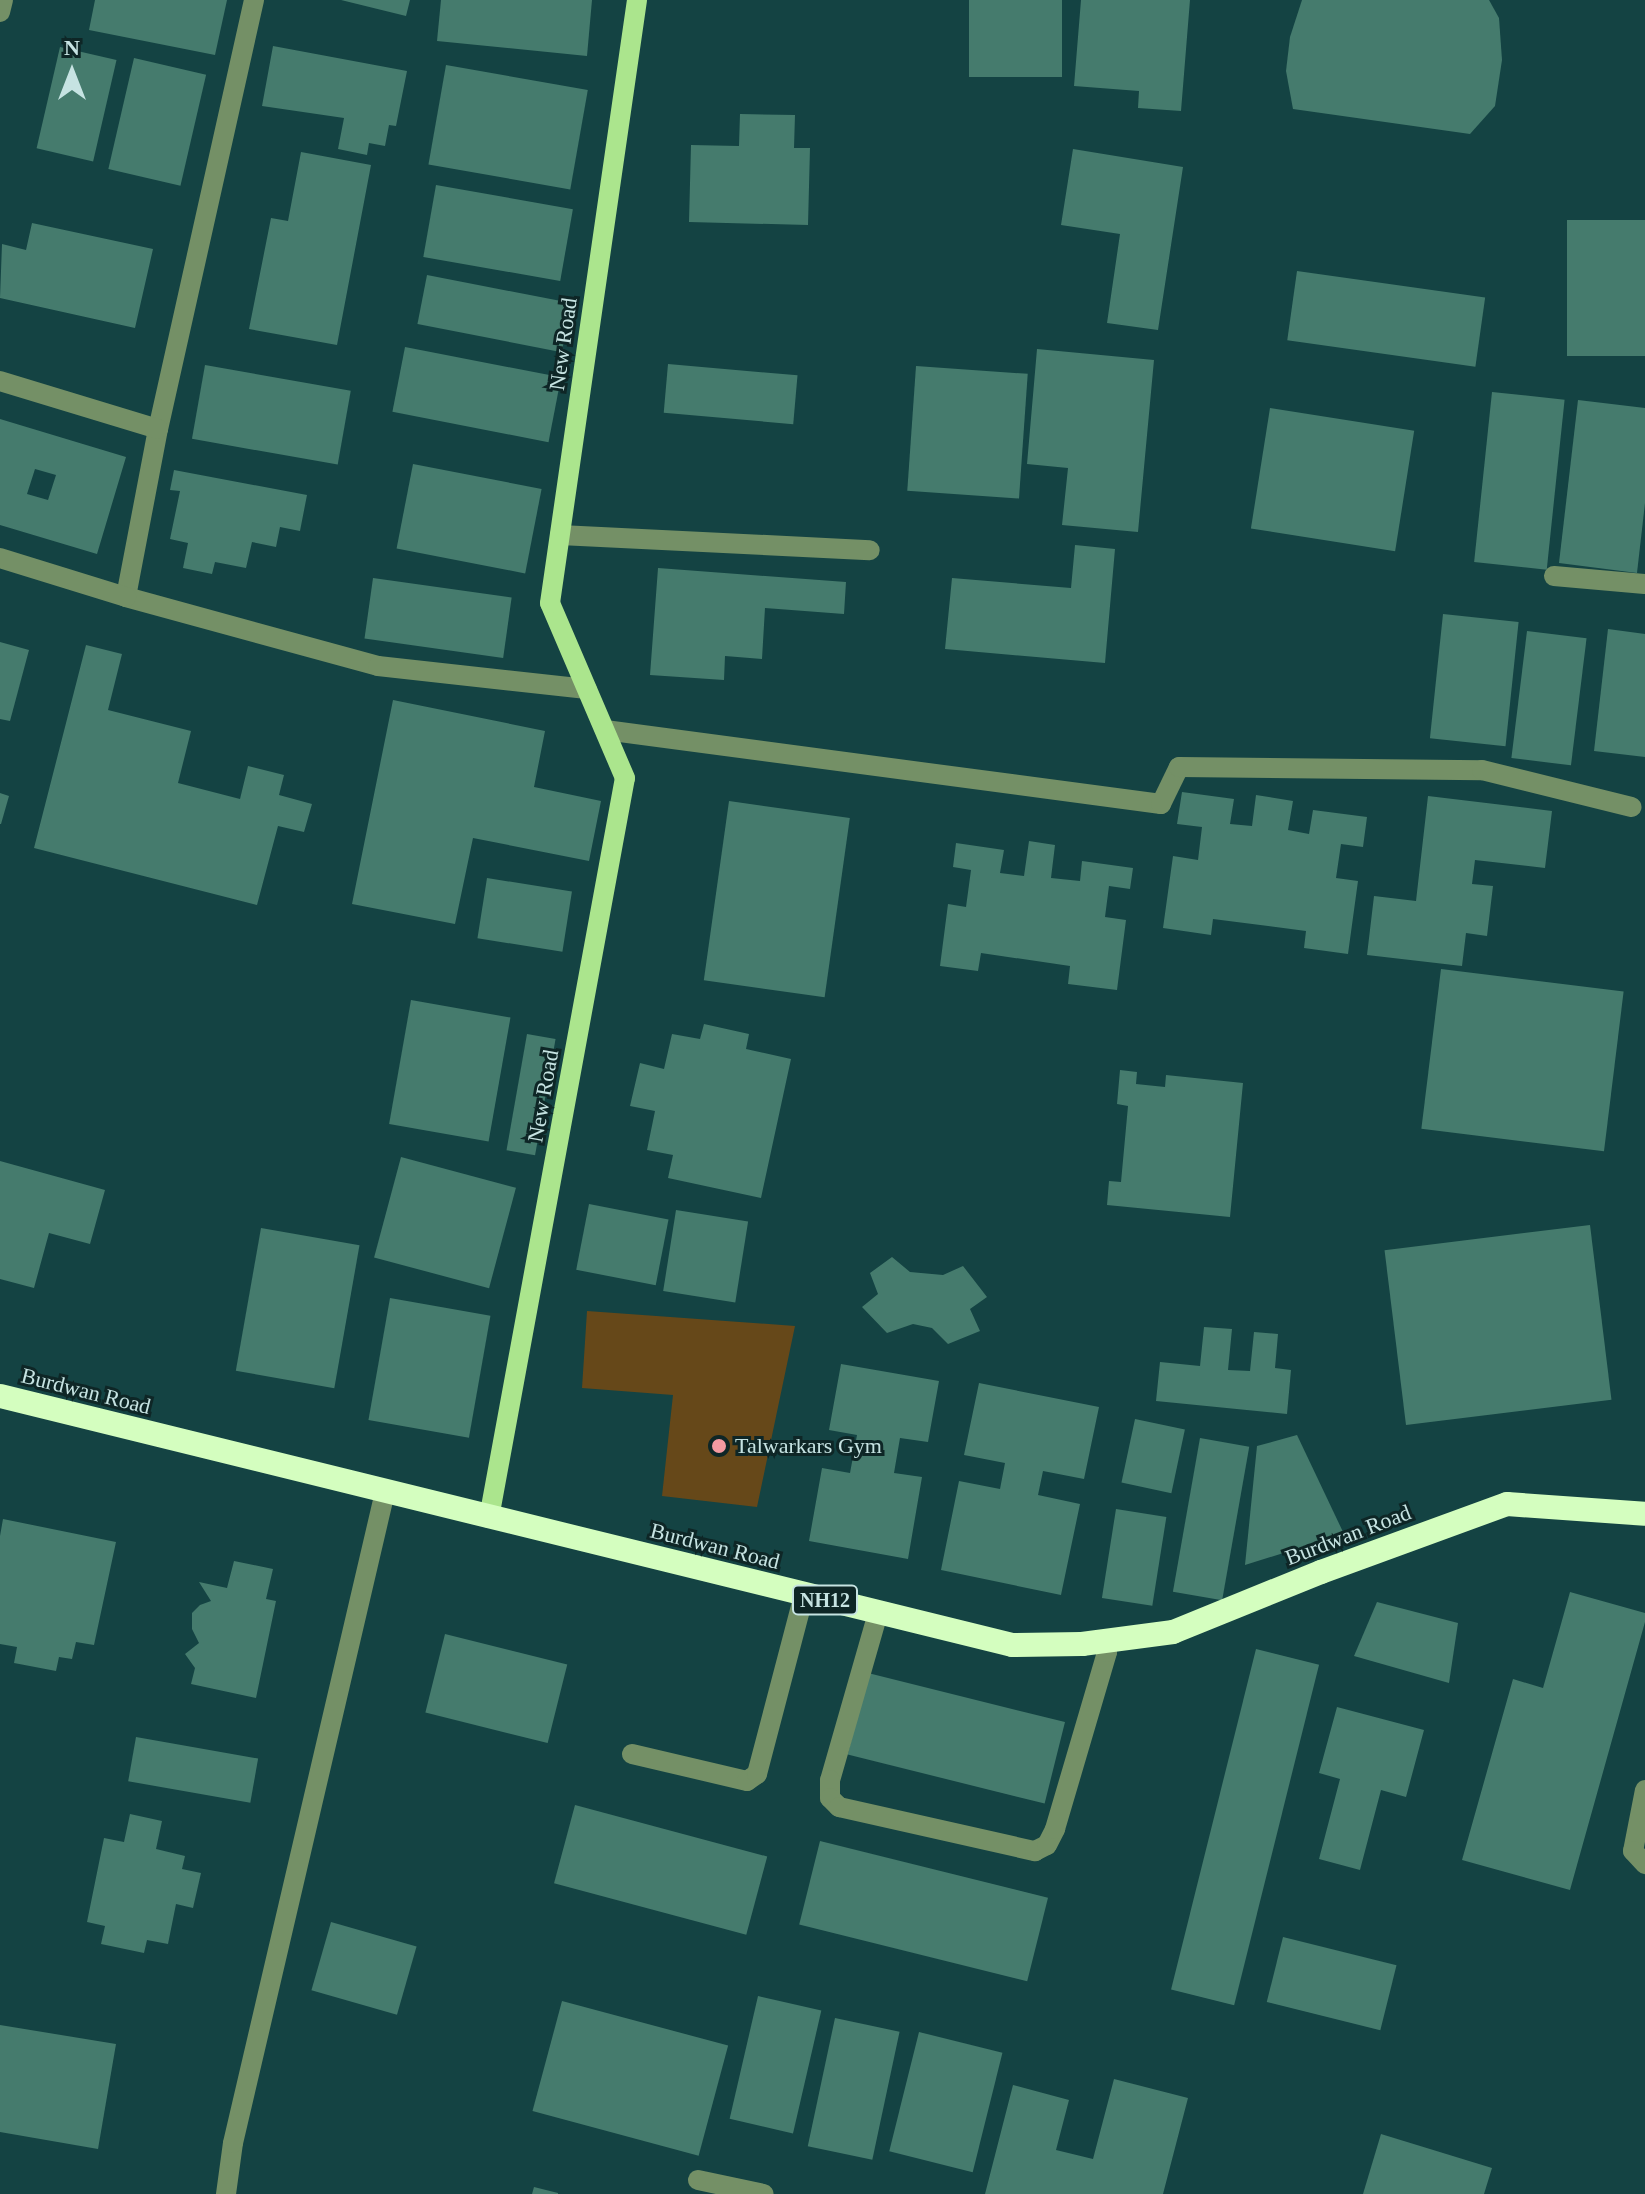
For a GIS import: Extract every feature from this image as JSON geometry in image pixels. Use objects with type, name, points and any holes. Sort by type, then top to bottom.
[{"type":"highway","name":"Burdwan Road","points":[[0,1396],[1012,1645],[1101,1642],[1173,1632],[1321,1572],[1507,1504],[1645,1514]]},
{"type":"main road","name":"New Road","points":[[489,1518],[625,778],[550,603],[637,0]]},
{"type":"street","points":[[0,12],[3,0]]},
{"type":"street","points":[[126,597],[158,429],[254,0]]},
{"type":"street","points":[[0,381],[158,429]]},
{"type":"street","points":[[560,535],[870,550]]},
{"type":"street","points":[[0,558],[126,597],[378,666],[587,689]]},
{"type":"street","points":[[1554,576],[1645,584]]},
{"type":"street","points":[[605,730],[1161,804],[1179,767],[1482,770],[1632,807]]},
{"type":"street","points":[[226,2194],[233,2143],[385,1492]]},
{"type":"street","points":[[632,1754],[747,1781],[757,1774],[804,1595]]},
{"type":"street","points":[[878,1613],[830,1780],[830,1798],[839,1807],[1035,1851],[1047,1845],[1055,1829],[1107,1652],[1101,1642]]},
{"type":"street","points":[[1645,1790],[1633,1851],[1645,1864]]},
{"type":"street","points":[[698,2180],[764,2194]]},
{"type":"shaded area","name":"Talwarkars Gym","points":[[587,1311],[795,1326],[757,1507],[662,1496],[673,1395],[582,1388]]},
{"type":"building","points":[[95,0],[227,0],[215,55],[89,30]]},
{"type":"building","points":[[341,0],[410,0],[406,16]]},
{"type":"building","points":[[441,0],[592,0],[587,56],[437,41]]},
{"type":"building","points":[[969,0],[1062,0],[1062,77],[969,77]]},
{"type":"building","points":[[1081,0],[1190,0],[1181,111],[1138,108],[1139,91],[1074,86]]},
{"type":"building","points":[[1302,0],[1489,0],[1499,18],[1502,60],[1495,106],[1470,134],[1293,109],[1286,71],[1290,37]]},
{"type":"building","points":[[273,46],[407,71],[396,126],[389,125],[385,146],[369,143],[367,155],[338,149],[344,118],[262,106]]},
{"type":"building","points":[[60,47],[117,60],[93,161],[37,148]]},
{"type":"building","points":[[134,58],[206,75],[180,186],[108,169]]},
{"type":"building","points":[[446,65],[588,90],[570,189],[428,164]]},
{"type":"building","points":[[740,114],[795,115],[794,148],[810,148],[808,225],[689,222],[691,145],[739,146]]},
{"type":"building","points":[[1073,149],[1183,167],[1158,330],[1107,323],[1120,234],[1061,225]]},
{"type":"building","points":[[301,152],[371,165],[337,345],[249,329],[271,218],[288,221]]},
{"type":"building","points":[[436,185],[573,209],[560,281],[423,257]]},
{"type":"building","points":[[1567,220],[1645,220],[1645,356],[1567,356]]},
{"type":"building","points":[[32,223],[153,249],[135,328],[0,298],[2,244],[26,250]]},
{"type":"building","points":[[1297,271],[1485,297],[1475,367],[1287,340]]},
{"type":"building","points":[[427,275],[571,303],[562,352],[417,324]]},
{"type":"building","points":[[405,347],[561,377],[548,442],[392,412]]},
{"type":"building","points":[[1037,349],[1154,360],[1138,532],[1062,525],[1068,468],[1027,464]]},
{"type":"building","points":[[668,364],[798,375],[793,424],[664,413]]},
{"type":"building","points":[[205,365],[351,391],[338,465],[192,439]]},
{"type":"building","points":[[916,366],[1028,374],[1019,499],[907,491]]},
{"type":"building","points":[[1492,392],[1565,400],[1547,570],[1474,562]]},
{"type":"building","points":[[1578,400],[1645,408],[1645,503],[1637,573],[1559,563]]},
{"type":"building","points":[[1270,408],[1414,431],[1395,551],[1251,528]]},
{"type":"building","points":[[0,419],[126,457],[97,554],[0,525]],"holes":[[[35,469],[56,475],[48,500],[27,494]]]},
{"type":"building","points":[[413,464],[542,489],[525,573],[397,548]]},
{"type":"building","points":[[174,470],[307,495],[300,531],[280,527],[276,547],[252,542],[246,568],[215,562],[212,574],[183,568],[188,543],[170,539],[180,491],[170,490]]},
{"type":"building","points":[[1075,545],[1115,549],[1105,663],[945,649],[952,578],[1071,588]]},
{"type":"building","points":[[658,568],[846,582],[844,614],[765,608],[762,659],[725,656],[724,680],[650,675]]},
{"type":"building","points":[[373,578],[512,597],[503,658],[365,638]]},
{"type":"building","points":[[1443,614],[1519,622],[1506,746],[1430,738]]},
{"type":"building","points":[[1608,629],[1645,634],[1645,757],[1594,751]]},
{"type":"building","points":[[1527,631],[1587,638],[1571,765],[1511,758]]},
{"type":"building","points":[[0,642],[29,650],[10,721],[0,719]]},
{"type":"building","points":[[86,645],[122,654],[108,710],[191,731],[178,783],[240,799],[248,766],[284,775],[279,795],[312,804],[304,832],[278,826],[257,905],[34,848]]},
{"type":"building","points":[[393,700],[545,731],[534,787],[601,801],[589,861],[473,838],[455,924],[352,904]]},
{"type":"building","points":[[1182,792],[1234,799],[1230,824],[1252,826],[1256,795],[1293,801],[1288,830],[1309,834],[1313,810],[1367,817],[1363,847],[1341,844],[1336,878],[1358,881],[1348,954],[1304,948],[1306,931],[1213,919],[1211,935],[1163,928],[1173,856],[1198,860],[1202,827],[1177,824]]},
{"type":"building","points":[[0,793],[9,796],[1,824],[0,824]]},
{"type":"building","points":[[1428,796],[1552,811],[1545,868],[1475,860],[1472,884],[1493,886],[1487,936],[1466,933],[1462,966],[1367,955],[1374,896],[1416,901]]},
{"type":"building","points":[[729,801],[850,818],[825,997],[704,980]]},
{"type":"building","points":[[1029,841],[1055,845],[1051,878],[1080,881],[1082,861],[1133,868],[1130,889],[1109,886],[1105,917],[1126,920],[1117,990],[1068,984],[1070,966],[981,953],[978,971],[940,966],[948,904],[966,907],[971,870],[953,867],[956,843],[1004,850],[1000,873],[1024,876]]},
{"type":"building","points":[[487,878],[572,891],[562,952],[477,938]]},
{"type":"building","points":[[1441,969],[1624,991],[1604,1151],[1421,1129]]},
{"type":"building","points":[[411,1000],[510,1018],[489,1142],[389,1124]]},
{"type":"building","points":[[704,1024],[749,1034],[746,1049],[791,1059],[761,1198],[668,1178],[673,1155],[647,1150],[655,1111],[630,1106],[640,1063],[664,1069],[672,1034],[700,1039]]},
{"type":"building","points":[[527,1034],[556,1039],[535,1155],[507,1150]]},
{"type":"building","points":[[1120,1070],[1137,1072],[1136,1084],[1165,1087],[1166,1075],[1243,1083],[1230,1217],[1107,1205],[1109,1181],[1121,1182],[1128,1106],[1117,1104]]},
{"type":"building","points":[[401,1157],[516,1188],[489,1288],[374,1257]]},
{"type":"building","points":[[0,1161],[105,1190],[90,1244],[49,1233],[34,1288],[0,1279]]},
{"type":"building","points":[[589,1204],[669,1219],[656,1285],[576,1270]]},
{"type":"building","points":[[676,1210],[748,1221],[735,1302],[663,1291]]},
{"type":"building","points":[[1590,1225],[1611,1400],[1406,1425],[1385,1250]]},
{"type":"building","points":[[261,1228],[359,1245],[334,1388],[236,1371]]},
{"type":"building","points":[[892,1257],[910,1272],[943,1275],[963,1266],[987,1297],[970,1309],[980,1331],[948,1344],[932,1328],[913,1324],[887,1333],[862,1307],[878,1294],[870,1273]]},
{"type":"building","points":[[390,1298],[490,1316],[469,1438],[368,1420]]},
{"type":"building","points":[[1204,1327],[1232,1329],[1228,1370],[1250,1371],[1254,1332],[1278,1334],[1275,1368],[1291,1370],[1287,1414],[1156,1401],[1160,1362],[1200,1366]]},
{"type":"building","points":[[841,1364],[939,1381],[928,1442],[900,1438],[894,1473],[922,1477],[908,1559],[809,1541],[822,1468],[850,1473],[857,1435],[829,1430]]},
{"type":"building","points":[[979,1383],[1099,1407],[1084,1479],[1043,1471],[1038,1495],[1080,1504],[1061,1595],[941,1570],[959,1481],[1000,1489],[1005,1463],[964,1455]]},
{"type":"building","points":[[1135,1419],[1185,1430],[1171,1493],[1121,1483]]},
{"type":"building","points":[[1297,1435],[1344,1534],[1245,1565],[1257,1446]]},
{"type":"building","points":[[1200,1438],[1249,1447],[1222,1600],[1173,1592]]},
{"type":"building","points":[[1116,1509],[1166,1517],[1152,1606],[1102,1598]]},
{"type":"building","points":[[3,1519],[116,1542],[94,1645],[76,1642],[72,1659],[59,1657],[56,1671],[14,1663],[17,1647],[0,1644],[0,1536]]},
{"type":"building","points":[[234,1561],[273,1569],[266,1599],[276,1601],[256,1698],[191,1684],[195,1668],[185,1654],[199,1643],[192,1629],[192,1613],[200,1605],[211,1601],[199,1582],[227,1588]]},
{"type":"building","points":[[1570,1592],[1645,1613],[1645,1622],[1570,1890],[1462,1860],[1513,1679],[1543,1688]]},
{"type":"building","points":[[1377,1602],[1458,1623],[1449,1683],[1354,1656]]},
{"type":"building","points":[[445,1634],[567,1664],[548,1743],[425,1713]]},
{"type":"building","points":[[1256,1649],[1319,1665],[1234,2005],[1171,1990]]},
{"type":"building","points":[[868,1673],[1065,1722],[1045,1804],[848,1755]]},
{"type":"building","points":[[1337,1707],[1424,1730],[1406,1797],[1381,1790],[1360,1870],[1319,1859],[1340,1779],[1319,1773]]},
{"type":"building","points":[[136,1737],[258,1759],[250,1803],[128,1781]]},
{"type":"building","points":[[575,1805],[767,1857],[746,1935],[554,1883]]},
{"type":"building","points":[[130,1814],[162,1821],[156,1849],[185,1856],[182,1869],[201,1873],[193,1908],[176,1904],[168,1944],[147,1940],[144,1953],[101,1944],[105,1926],[87,1922],[104,1838],[124,1842]]},
{"type":"building","points":[[820,1841],[1048,1898],[1027,1981],[799,1924]]},
{"type":"building","points":[[331,1922],[417,1947],[397,2015],[311,1990]]},
{"type":"building","points":[[1283,1937],[1397,1965],[1380,2030],[1267,2002]]},
{"type":"building","points":[[758,1996],[821,2011],[793,2133],[730,2119]]},
{"type":"building","points":[[562,2001],[728,2046],[699,2156],[532,2111]]},
{"type":"building","points":[[835,2018],[900,2032],[872,2160],[808,2146]]},
{"type":"building","points":[[0,2025],[116,2044],[98,2149],[0,2132]]},
{"type":"building","points":[[919,2032],[1002,2053],[973,2172],[889,2151]]},
{"type":"building","points":[[1114,2079],[1188,2098],[1163,2194],[985,2194],[1013,2085],[1069,2100],[1056,2150],[1093,2159]]},
{"type":"building","points":[[1381,2134],[1492,2168],[1484,2194],[1363,2194]]},
{"type":"building","points":[[534,2187],[558,2193],[558,2194],[532,2194]]},
{"type":"place","name":"Talwarkars Gym","points":[[719,1446]]}]
